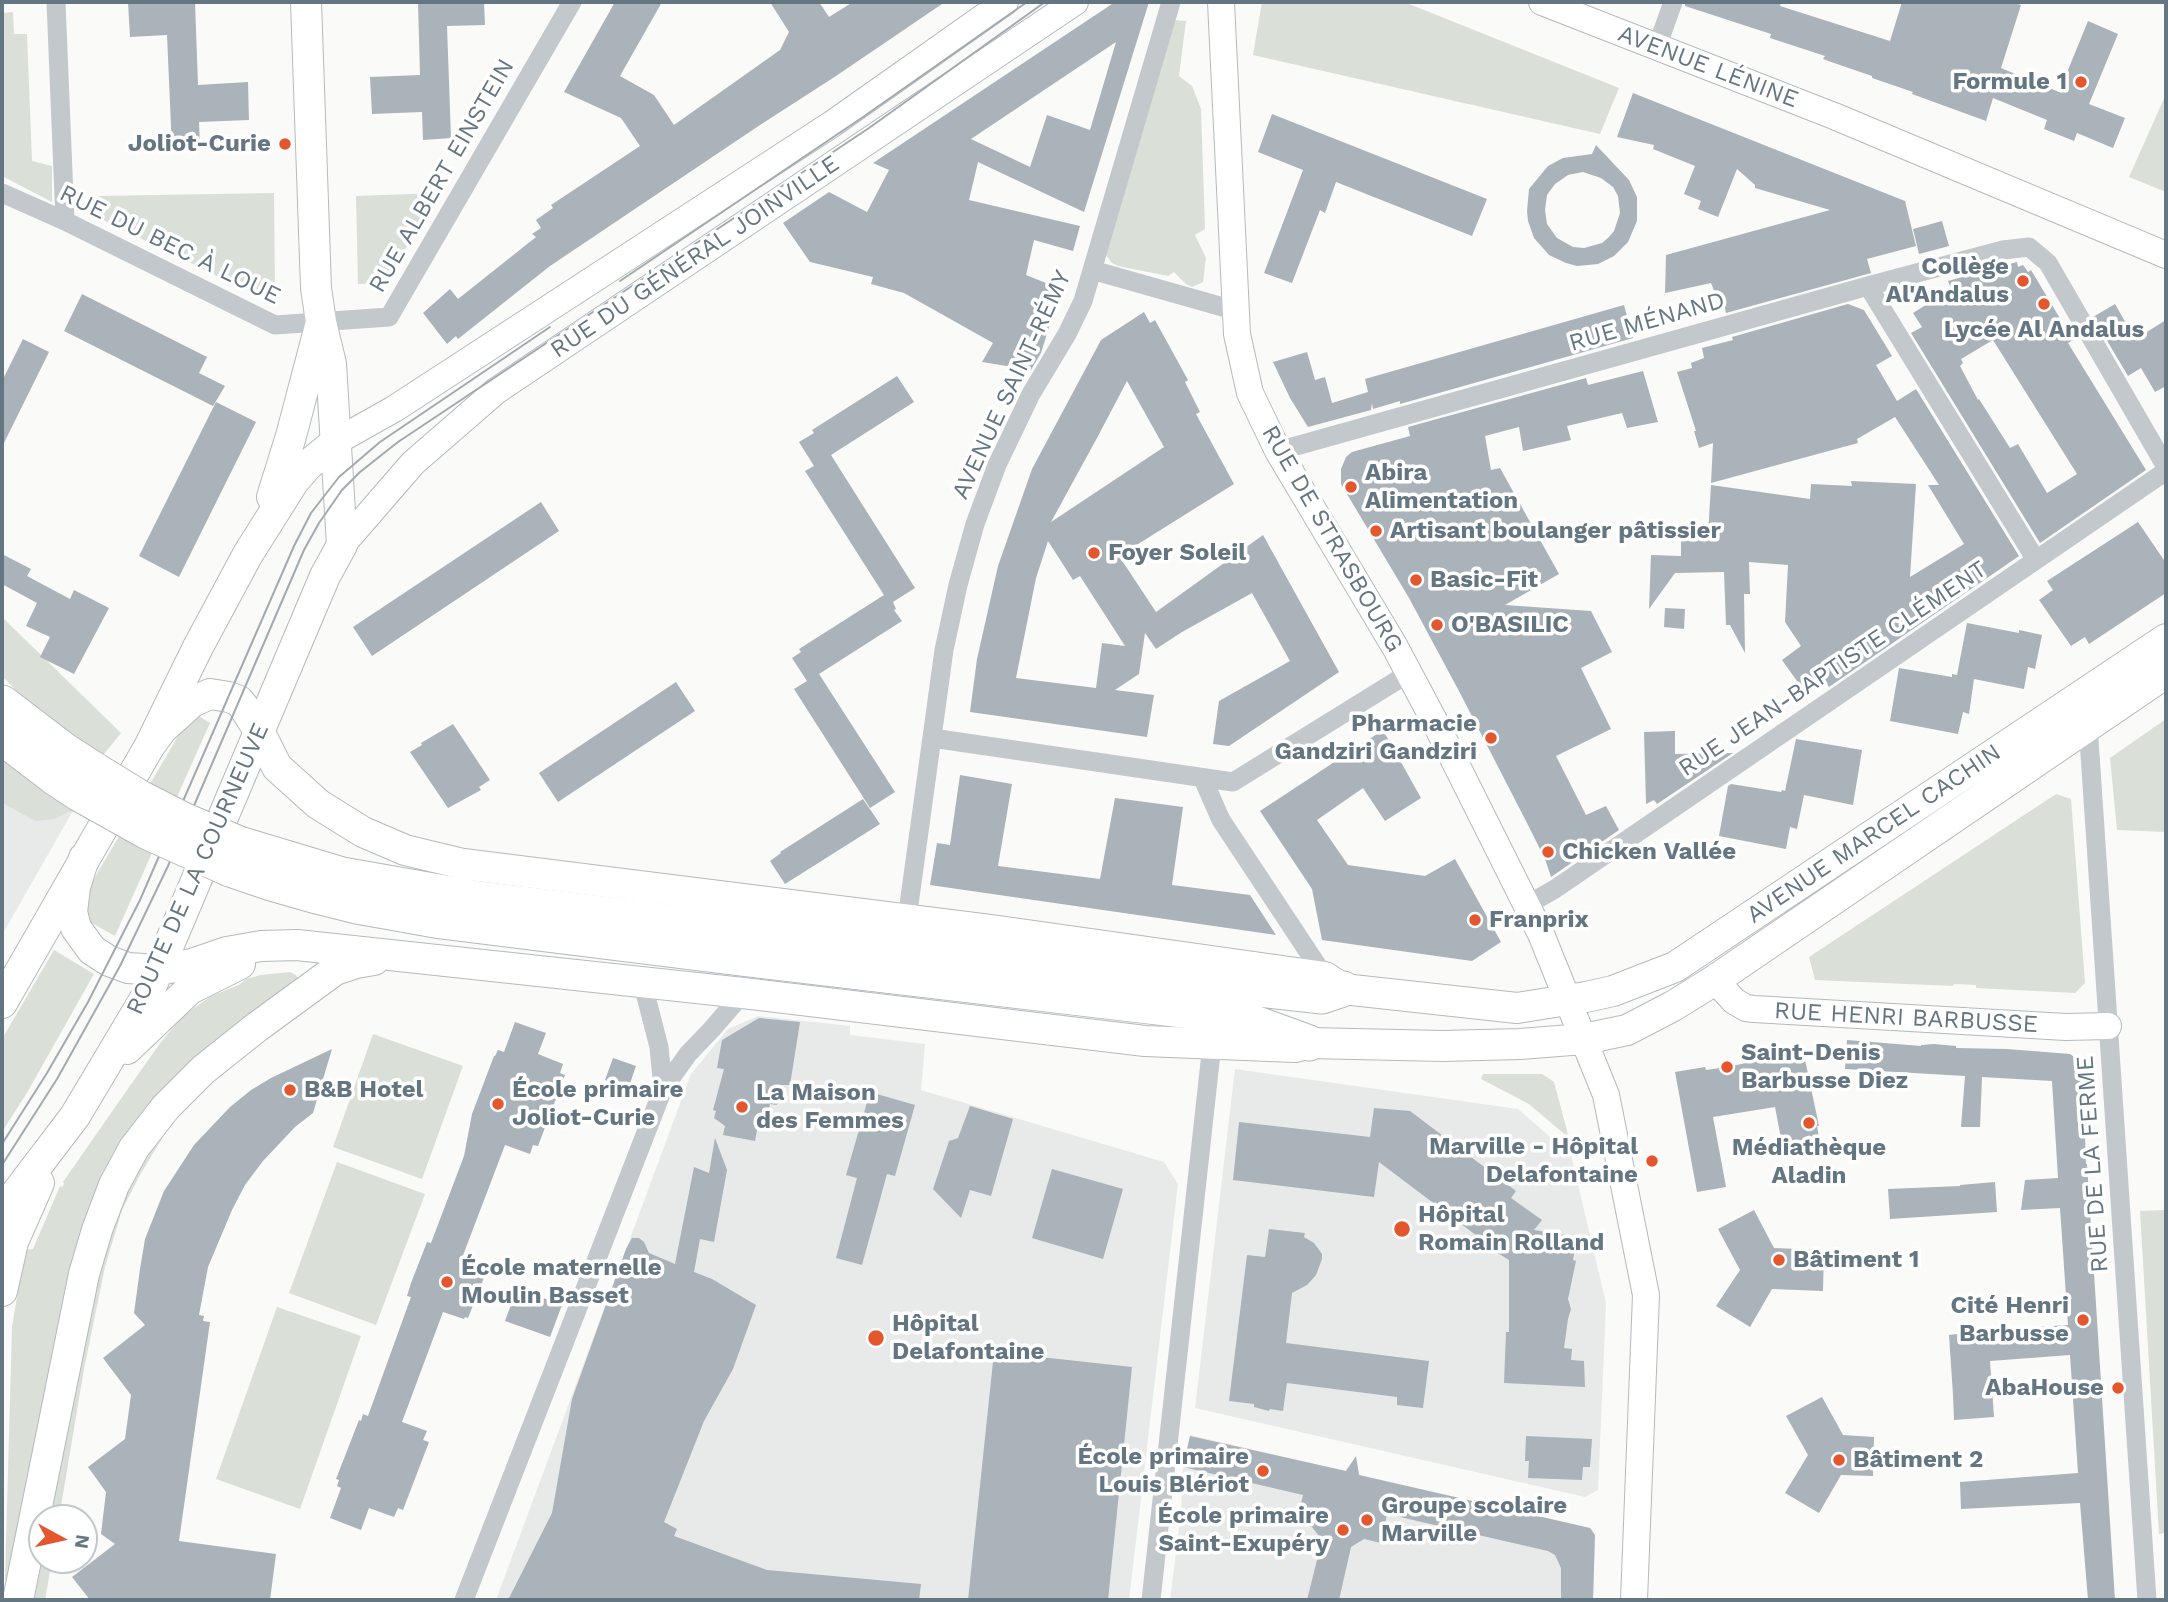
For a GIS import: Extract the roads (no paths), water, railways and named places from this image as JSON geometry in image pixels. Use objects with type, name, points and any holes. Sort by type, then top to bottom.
[{"type":"highway","points":[[2,703],[62,749],[88,783],[148,832],[235,856],[473,898],[752,933],[1322,996],[1334,983]]},
{"type":"highway","points":[[2,737],[48,772],[88,783]]},
{"type":"highway","points":[[235,856],[313,895],[441,921],[1217,1014],[1244,1018],[1309,1042]]},
{"type":"main road","points":[[306,2],[316,288],[331,364],[342,545]]},
{"type":"main road","name":"RUE DU GÉNÉRAL JOINVILLE","points":[[337,441],[405,402],[832,124],[1005,2]]},
{"type":"main road","name":"RUE DU GÉNÉRAL JOINVILLE","points":[[342,545],[420,456],[496,391],[1075,2]]},
{"type":"main road","name":"RUE DE STRASBOURG","points":[[1221,2],[1238,347],[1250,393],[1278,451],[1409,673],[1527,905],[1606,1096],[1646,1295],[1634,1600]]},
{"type":"main road","name":"AVENUE LÉNINE","points":[[1542,2],[1834,116],[2166,255]]},
{"type":"main road","points":[[248,554],[282,468],[321,322]]},
{"type":"main road","points":[[2,1003],[149,747],[248,554],[294,481],[308,465],[337,441]]},
{"type":"main road","name":"ROUTE DE LA COURNEUVE","points":[[2,1212],[83,1104],[149,992],[325,576],[342,545]]},
{"type":"main road","name":"AVENUE MARCEL CACHIN","points":[[149,747],[162,729],[192,702],[210,694],[229,697],[239,701],[259,731],[277,766],[318,804],[363,832],[405,850],[463,864],[907,919],[1507,1008],[1568,1000],[1623,987],[1652,977],[1692,957],[1758,910],[2166,639]]},
{"type":"main road","name":"AVENUE MARCEL CACHIN","points":[[424,957],[1145,1041],[1295,1047],[1309,1042],[1443,1046],[1584,1039],[1627,1030],[1715,980],[2166,673]]},
{"type":"main road","points":[[84,858],[75,887],[72,912],[76,928],[84,941],[109,961],[120,966],[158,970],[192,964],[227,952],[275,945],[424,957]]},
{"type":"main road","points":[[2,1291],[13,1242],[29,1202],[83,1104],[120,1056],[190,989],[255,957],[296,945]]},
{"type":"main road","points":[[18,1600],[85,1274],[110,1196],[134,1148],[166,1107],[203,1070],[327,975],[356,963],[424,957]]},
{"type":"main road","name":"RUE HENRI BARBUSSE","points":[[1715,980],[1734,1001],[1754,1009],[2066,1027],[2108,1026]]},
{"type":"street","points":[[56,2],[65,221]]},
{"type":"street","name":"RUE ALBERT EINSTEIN","points":[[321,322],[388,317],[572,2]]},
{"type":"street","name":"AVENUE SAINT-RÉMY","points":[[907,919],[944,650],[975,524],[1031,394],[1067,334],[1083,301],[1171,2]]},
{"type":"street","points":[[1657,47],[1673,2]]},
{"type":"street","name":"RUE DU BEC À LOUE","points":[[2,193],[65,221],[275,325],[321,322]]},
{"type":"street","name":"RUE MÉNAND","points":[[1278,451],[1868,286],[2003,250],[2029,247]]},
{"type":"street","name":"RUE JEAN-BAPTISTE CLÉMENT","points":[[1527,905],[1567,881],[2166,469],[2048,263],[2029,247]]},
{"type":"street","points":[[1092,270],[1237,311]]},
{"type":"street","points":[[1868,286],[2036,560]]},
{"type":"street","points":[[932,738],[1233,782],[1409,673]]},
{"type":"street","name":"RUE DE LA FERME","points":[[2088,725],[2147,1600]]},
{"type":"street","points":[[1203,779],[1221,820],[1334,983]]},
{"type":"street","points":[[642,981],[659,1047],[663,1089]]},
{"type":"street","points":[[464,1600],[663,1089],[688,1054],[743,993]]},
{"type":"street","points":[[1151,1600],[1212,1044]]},
{"type":"tram line","points":[[620,281],[863,117],[1027,2]]},
{"type":"tram line","points":[[2,1165],[57,1079],[120,966],[168,866],[304,550],[342,490],[398,442],[869,128],[1045,2]]},
{"type":"tram line","points":[[2,1144],[88,1002],[140,900],[294,546],[311,513],[339,477],[380,442],[550,327]]},
{"type":"place","name":"Formule 1","points":[[2081,82]]},
{"type":"place","name":"Joliot-Curie","points":[[285,144]]},
{"type":"place","name":"Collège Al'Andalus","points":[[2023,281]]},
{"type":"place","name":"Lycée Al Andalus","points":[[2044,304]]},
{"type":"place","name":"Abira Alimentation","points":[[1351,487]]},
{"type":"place","name":"Artisant boulanger pâtissier","points":[[1376,531]]},
{"type":"place","name":"Foyer Soleil","points":[[1094,553]]},
{"type":"place","name":"Basic-Fit","points":[[1416,580]]},
{"type":"place","name":"O'BASILIC","points":[[1437,625]]},
{"type":"place","name":"Pharmacie Gandziri Gandziri","points":[[1491,738]]},
{"type":"place","name":"Chicken Vallée","points":[[1548,852]]},
{"type":"place","name":"Franprix","points":[[1475,920]]},
{"type":"place","name":"Saint-Denis Barbusse Diez","points":[[1727,1067]]},
{"type":"place","name":"B&B Hotel","points":[[290,1090]]},
{"type":"place","name":"École primaire Joliot-Curie","points":[[498,1104]]},
{"type":"place","name":"La Maison des Femmes","points":[[742,1107]]},
{"type":"place","name":"Médiathèque Aladin","points":[[1809,1123]]},
{"type":"place","name":"Marville - Hôpital Delafontaine","points":[[1652,1161]]},
{"type":"place","name":"Hôpital Romain Rolland","points":[[1402,1229]]},
{"type":"place","name":"Bâtiment 1","points":[[1779,1260]]},
{"type":"place","name":"École maternelle Moulin Basset","points":[[447,1282]]},
{"type":"place","name":"Cité Henri Barbusse","points":[[2083,1320]]},
{"type":"place","name":"Hôpital Delafontaine","points":[[876,1338]]},
{"type":"place","name":"AbaHouse","points":[[2118,1388]]},
{"type":"place","name":"Bâtiment 2","points":[[1839,1460]]},
{"type":"place","name":"École primaire Louis Blériot","points":[[1263,1471]]},
{"type":"place","name":"Groupe scolaire Marville","points":[[1367,1520]]},
{"type":"place","name":"École primaire Saint-Exupéry","points":[[1343,1530]]}]
